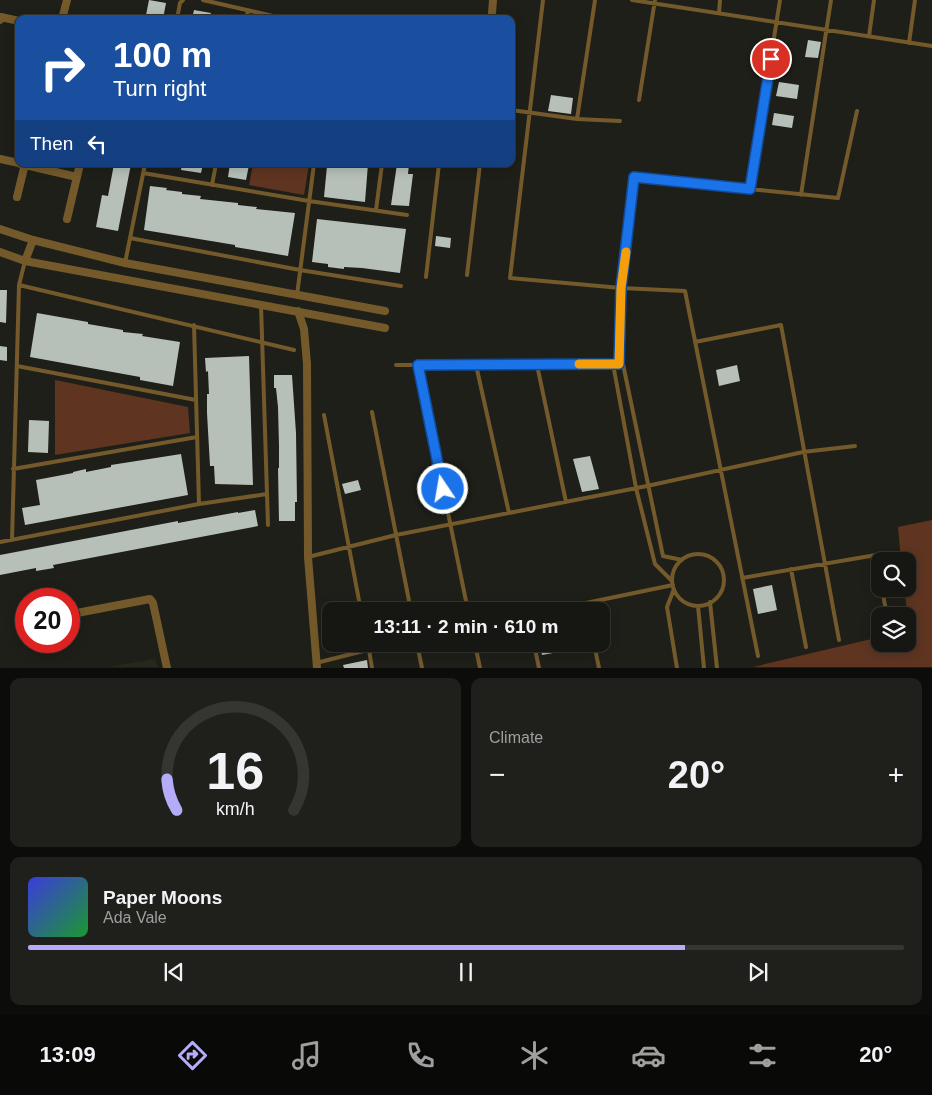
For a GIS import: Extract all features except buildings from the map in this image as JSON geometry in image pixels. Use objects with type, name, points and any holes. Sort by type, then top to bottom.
[{"type":"street","points":[[63,15],[67,0]]},
{"type":"street","points":[[492,13],[493,0]]},
{"type":"street","points":[[0,20],[1,17],[15,20]]},
{"type":"street","points":[[0,159],[15,162]]},
{"type":"street","points":[[17,197],[22,167]]},
{"type":"street","points":[[35,167],[77,177]]},
{"type":"street","points":[[67,220],[79,167]]},
{"type":"street","points":[[0,229],[33,240],[125,263],[385,312]]},
{"type":"street","points":[[25,261],[33,240]]},
{"type":"street","points":[[0,252],[25,261],[385,328]]},
{"type":"street","points":[[298,311],[304,329],[307,364],[308,557],[316,665]]},
{"type":"street","points":[[80,612],[150,599],[154,603],[167,668]]},
{"type":"lane","points":[[178,15],[180,3],[184,0]]},
{"type":"lane","points":[[203,0],[267,15]]},
{"type":"lane","points":[[543,0],[510,278],[621,288],[686,291],[758,656]]},
{"type":"lane","points":[[577,119],[595,0]]},
{"type":"lane","points":[[632,0],[655,2],[932,46]]},
{"type":"lane","points":[[719,12],[720,0]]},
{"type":"lane","points":[[750,189],[780,0]]},
{"type":"lane","points":[[801,194],[831,0]]},
{"type":"lane","points":[[869,36],[874,0]]},
{"type":"lane","points":[[909,43],[914,0]]},
{"type":"lane","points":[[639,100],[655,2]]},
{"type":"lane","points":[[247,15],[248,11]]},
{"type":"lane","points":[[515,111],[577,119],[620,121]]},
{"type":"lane","points":[[619,364],[621,288],[634,177],[838,198],[857,111]]},
{"type":"lane","points":[[125,263],[144,167]]},
{"type":"lane","points":[[212,185],[215,167]]},
{"type":"lane","points":[[297,295],[314,167]]},
{"type":"lane","points":[[376,210],[382,167]]},
{"type":"lane","points":[[426,277],[439,167]]},
{"type":"lane","points":[[468,275],[480,167]]},
{"type":"lane","points":[[143,173],[309,201],[407,215]]},
{"type":"lane","points":[[130,238],[300,270],[401,286]]},
{"type":"lane","points":[[12,540],[19,285],[25,261]]},
{"type":"lane","points":[[19,285],[294,350]]},
{"type":"lane","points":[[261,304],[268,525]]},
{"type":"lane","points":[[194,325],[199,504]]},
{"type":"lane","points":[[695,342],[781,325],[839,640]]},
{"type":"lane","points":[[613,364],[636,488],[655,564],[673,585],[678,597],[689,604],[698,606],[710,602],[720,593],[724,578],[722,569],[716,562],[709,557],[699,554],[682,560],[674,572],[673,585],[667,607],[677,668]]},
{"type":"lane","points":[[396,366],[623,364],[663,556],[682,560]]},
{"type":"lane","points":[[418,365],[466,602]]},
{"type":"lane","points":[[476,365],[509,513]]},
{"type":"lane","points":[[537,365],[566,502]]},
{"type":"lane","points":[[17,366],[196,400]]},
{"type":"lane","points":[[372,412],[409,602]]},
{"type":"lane","points":[[324,415],[359,602]]},
{"type":"lane","points":[[13,469],[197,437]]},
{"type":"lane","points":[[308,557],[396,535],[647,486],[804,452],[855,446]]},
{"type":"lane","points":[[0,542],[199,504],[267,494]]},
{"type":"lane","points":[[742,578],[871,556]]},
{"type":"lane","points":[[792,569],[806,647]]},
{"type":"lane","points":[[592,602],[673,585]]},
{"type":"lane","points":[[710,602],[717,668]]},
{"type":"lane","points":[[698,606],[704,668]]},
{"type":"lane","points":[[316,665],[352,652]]},
{"type":"lane","points":[[369,652],[372,668]]},
{"type":"lane","points":[[419,652],[422,668]]},
{"type":"lane","points":[[477,652],[480,668]]},
{"type":"lane","points":[[536,652],[539,668]]},
{"type":"lane","points":[[596,652],[599,668]]},
{"type":"shaded area","points":[[252,167],[309,167],[304,195],[249,185]]},
{"type":"shaded area","points":[[55,380],[188,407],[190,433],[55,455]]},
{"type":"shaded area","points":[[932,520],[932,667],[753,667],[871,639],[871,652],[916,652],[916,607],[907,607],[905,597],[916,597],[916,552],[900,552],[898,527]]},
{"type":"shaded area","points":[[155,659],[158,667],[108,667]]},
{"type":"slow traffic","points":[[579,364],[619,364],[621,288],[626,252]]},
{"type":"route","points":[[443,489],[418,365],[619,364],[621,288],[634,177],[750,189],[771,59]]}]
